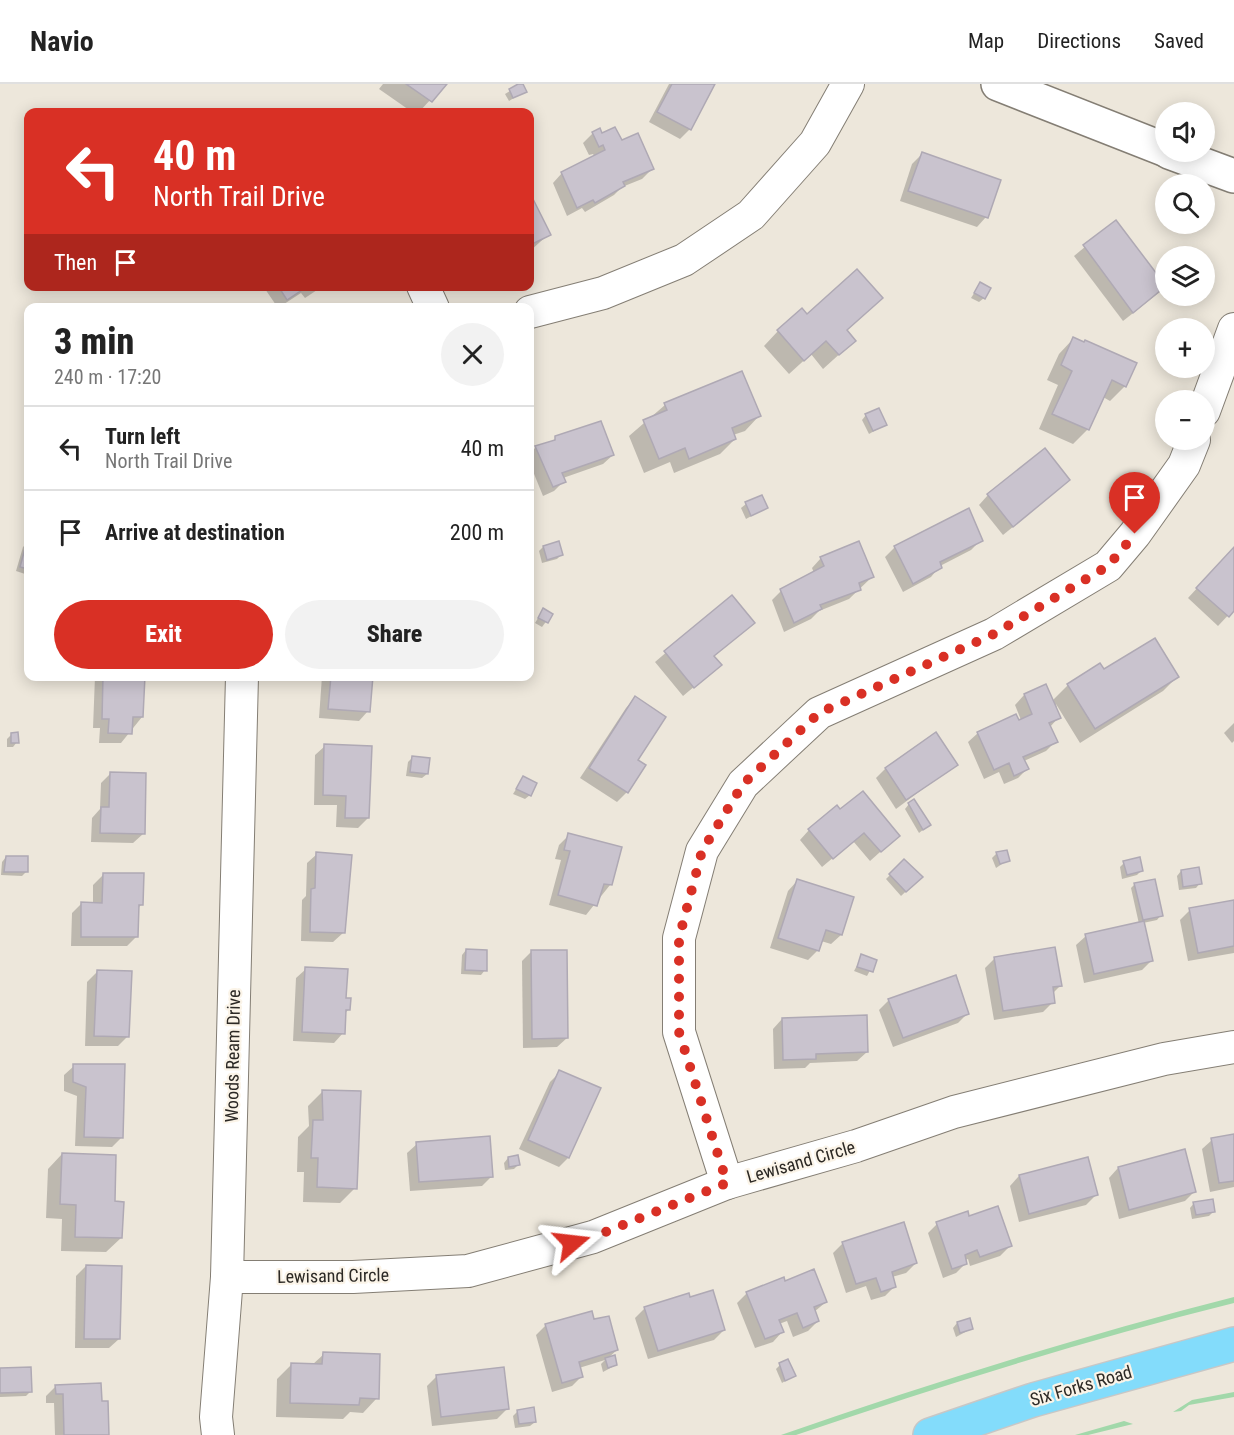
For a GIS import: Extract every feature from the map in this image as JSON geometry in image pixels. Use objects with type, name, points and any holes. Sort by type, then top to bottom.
[{"type":"main road","name":"Six Forks Road","points":[[930,1435],[1033,1400],[1234,1344]]},
{"type":"street","points":[[534,311],[603,293],[684,260],[751,215],[815,143],[848,84]]},
{"type":"street","points":[[998,84],[1155,146]]},
{"type":"street","points":[[1211,162],[1231,167]]},
{"type":"street","points":[[1212,390],[1234,329]]},
{"type":"street","points":[[727,1183],[679,1032],[679,938],[702,851],[743,784],[819,713],[994,634],[1108,566],[1135,534],[1184,465],[1190,450]]},
{"type":"street","name":"Woods Ream Drive","points":[[218,1435],[216,1418],[227,1276],[242,681]]},
{"type":"street","name":"Lewisand Circle","points":[[227,1276],[353,1277],[468,1271],[593,1237],[727,1183],[856,1146],[954,1112],[1164,1059],[1234,1047]]},
{"type":"green space","points":[[1234,1297],[1234,1303],[1014,1364],[796,1435],[781,1435],[1006,1361]]},
{"type":"green space","points":[[1234,1392],[1234,1397],[1189,1405],[1181,1411],[1173,1412],[1192,1400]]},
{"type":"green space","points":[[1124,1421],[1133,1424],[1088,1435],[1075,1435]]},
{"type":"building","points":[[406,84],[447,84],[432,102]]},
{"type":"building","points":[[523,84],[527,92],[513,98],[509,89]]},
{"type":"building","points":[[672,84],[715,84],[691,130],[657,112]]},
{"type":"building","points":[[615,127],[622,140],[638,133],[654,169],[623,182],[625,186],[595,203],[593,200],[577,208],[561,172],[605,150],[603,145],[599,147],[592,132],[600,128],[602,133]]},
{"type":"building","points":[[922,152],[1001,180],[988,218],[908,191]]},
{"type":"building","points":[[534,201],[551,235],[534,243]]},
{"type":"building","points":[[1116,220],[1155,271],[1155,295],[1133,313],[1083,245]]},
{"type":"building","points":[[857,269],[883,298],[847,330],[856,341],[839,355],[826,341],[804,361],[777,330],[802,308],[807,314]]},
{"type":"building","points":[[980,282],[991,288],[985,299],[974,293]]},
{"type":"building","points":[[281,291],[300,291],[287,300]]},
{"type":"building","points":[[1073,337],[1137,363],[1126,387],[1112,380],[1089,430],[1052,414],[1072,371],[1061,365]]},
{"type":"building","points":[[742,371],[761,416],[732,428],[736,439],[689,459],[685,448],[659,459],[643,420],[667,410],[664,403]]},
{"type":"building","points":[[879,408],[887,425],[873,431],[865,414]]},
{"type":"building","points":[[601,421],[614,455],[562,473],[566,482],[553,487],[535,446],[555,440],[555,436]]},
{"type":"building","points":[[1045,448],[1070,480],[1013,527],[987,494]]},
{"type":"building","points":[[762,495],[768,508],[751,516],[745,502]]},
{"type":"building","points":[[969,508],[983,541],[940,562],[942,568],[913,584],[894,546]]},
{"type":"building","points":[[559,541],[563,555],[547,560],[543,546]]},
{"type":"building","points":[[859,541],[874,577],[859,583],[861,590],[820,605],[822,609],[794,623],[780,589],[824,566],[820,557]]},
{"type":"building","points":[[1234,547],[1234,611],[1229,617],[1196,588]]},
{"type":"building","points":[[24,552],[24,568],[20,567]]},
{"type":"building","points":[[732,595],[755,623],[714,656],[722,665],[694,688],[664,651]]},
{"type":"building","points":[[543,608],[553,614],[548,623],[538,618]]},
{"type":"building","points":[[1155,638],[1179,677],[1095,729],[1067,684],[1100,663],[1104,669]]},
{"type":"building","points":[[103,681],[145,681],[143,717],[133,717],[132,734],[108,733],[109,719],[102,719]]},
{"type":"building","points":[[331,681],[373,681],[370,712],[328,709]]},
{"type":"building","points":[[1046,684],[1061,718],[1049,723],[1058,742],[1023,757],[1029,769],[1014,776],[1009,763],[994,770],[977,732],[1016,714],[1019,720],[1032,714],[1024,694]]},
{"type":"building","points":[[635,696],[666,717],[638,760],[646,765],[628,793],[589,768]]},
{"type":"building","points":[[18,732],[19,743],[11,743],[11,733]]},
{"type":"building","points":[[936,732],[958,765],[906,800],[885,768]]},
{"type":"building","points":[[324,744],[372,746],[369,818],[345,818],[346,796],[323,795]]},
{"type":"building","points":[[412,756],[430,758],[428,774],[410,772]]},
{"type":"building","points":[[110,772],[146,773],[145,834],[100,833],[101,807],[109,807]]},
{"type":"building","points":[[523,776],[537,783],[531,796],[516,789]]},
{"type":"building","points":[[863,791],[900,836],[881,852],[864,833],[833,859],[808,829],[837,805],[840,809]]},
{"type":"building","points":[[914,799],[931,825],[923,830],[908,803]]},
{"type":"building","points":[[568,833],[622,847],[612,885],[604,884],[597,906],[558,895],[570,851],[564,850]]},
{"type":"building","points":[[1007,850],[1010,861],[1000,864],[996,852]]},
{"type":"building","points":[[316,852],[352,855],[345,933],[310,932],[311,889],[315,888]]},
{"type":"building","points":[[6,856],[28,856],[28,872],[4,872]]},
{"type":"building","points":[[1140,857],[1143,871],[1127,875],[1123,861]]},
{"type":"building","points":[[904,859],[923,877],[906,892],[889,874]]},
{"type":"building","points":[[1199,867],[1202,884],[1183,887],[1181,870]]},
{"type":"building","points":[[103,873],[144,873],[143,905],[139,905],[138,937],[81,937],[81,902],[102,903]]},
{"type":"building","points":[[797,879],[854,897],[842,935],[826,930],[819,951],[778,938]]},
{"type":"building","points":[[1155,879],[1163,916],[1143,920],[1134,883]]},
{"type":"building","points":[[1234,900],[1234,946],[1198,953],[1189,908]]},
{"type":"building","points":[[1144,921],[1153,961],[1094,974],[1085,934]]},
{"type":"building","points":[[1055,947],[1062,986],[1053,987],[1055,1003],[1003,1011],[994,957]]},
{"type":"building","points":[[466,949],[487,950],[487,971],[465,970]]},
{"type":"building","points":[[531,950],[567,950],[568,1038],[532,1039]]},
{"type":"building","points":[[861,954],[877,960],[873,972],[857,967]]},
{"type":"building","points":[[305,967],[348,969],[346,998],[351,998],[350,1010],[346,1010],[345,1034],[302,1032]]},
{"type":"building","points":[[97,970],[132,971],[129,1037],[94,1036]]},
{"type":"building","points":[[956,975],[969,1014],[903,1038],[888,999]]},
{"type":"building","points":[[867,1015],[868,1052],[816,1054],[816,1059],[783,1060],[782,1018]]},
{"type":"building","points":[[73,1064],[125,1064],[123,1138],[84,1137],[86,1087],[73,1082]]},
{"type":"building","points":[[559,1070],[601,1088],[569,1158],[528,1140]]},
{"type":"building","points":[[322,1090],[361,1091],[357,1189],[317,1187],[318,1158],[311,1158],[313,1120],[323,1120]]},
{"type":"building","points":[[1234,1134],[1234,1181],[1219,1183],[1211,1138]]},
{"type":"building","points":[[490,1136],[493,1177],[419,1182],[416,1142]]},
{"type":"building","points":[[1185,1149],[1196,1192],[1129,1210],[1118,1167]]},
{"type":"building","points":[[62,1153],[116,1155],[115,1201],[124,1202],[122,1238],[75,1237],[76,1205],[60,1204]]},
{"type":"building","points":[[518,1155],[520,1165],[509,1167],[508,1157]]},
{"type":"building","points":[[1088,1157],[1098,1195],[1029,1214],[1019,1175]]},
{"type":"building","points":[[1213,1199],[1215,1212],[1196,1215],[1193,1202]]},
{"type":"building","points":[[998,1206],[1012,1246],[980,1257],[977,1250],[965,1255],[967,1264],[952,1269],[936,1222],[968,1211],[969,1216]]},
{"type":"building","points":[[904,1222],[917,1263],[892,1272],[896,1287],[881,1292],[876,1278],[856,1284],[842,1242]]},
{"type":"building","points":[[86,1265],[122,1266],[120,1339],[84,1339]]},
{"type":"building","points":[[814,1269],[827,1302],[814,1307],[819,1321],[803,1328],[797,1313],[779,1320],[784,1332],[765,1339],[746,1292],[784,1277],[785,1281]]},
{"type":"building","points":[[713,1290],[725,1330],[658,1351],[644,1307],[689,1293],[690,1297]]},
{"type":"building","points":[[592,1311],[594,1319],[609,1316],[618,1350],[579,1362],[583,1377],[562,1383],[545,1324]]},
{"type":"building","points":[[970,1318],[973,1329],[960,1333],[957,1322]]},
{"type":"building","points":[[323,1352],[380,1354],[379,1399],[360,1398],[359,1405],[290,1403],[291,1363],[322,1364]]},
{"type":"building","points":[[615,1355],[617,1365],[608,1368],[605,1358]]},
{"type":"building","points":[[788,1359],[796,1376],[785,1381],[779,1363]]},
{"type":"building","points":[[31,1367],[32,1392],[0,1393],[0,1368]]},
{"type":"building","points":[[504,1367],[509,1409],[441,1417],[436,1375]]},
{"type":"building","points":[[101,1383],[102,1401],[108,1401],[109,1435],[64,1435],[63,1394],[56,1394],[55,1385]]},
{"type":"building","points":[[534,1407],[536,1422],[519,1424],[517,1410]]},
{"type":"route","points":[[572,1243],[593,1237],[727,1183],[679,1032],[679,938],[702,851],[743,784],[819,713],[994,634],[1108,566],[1135,534]]}]
